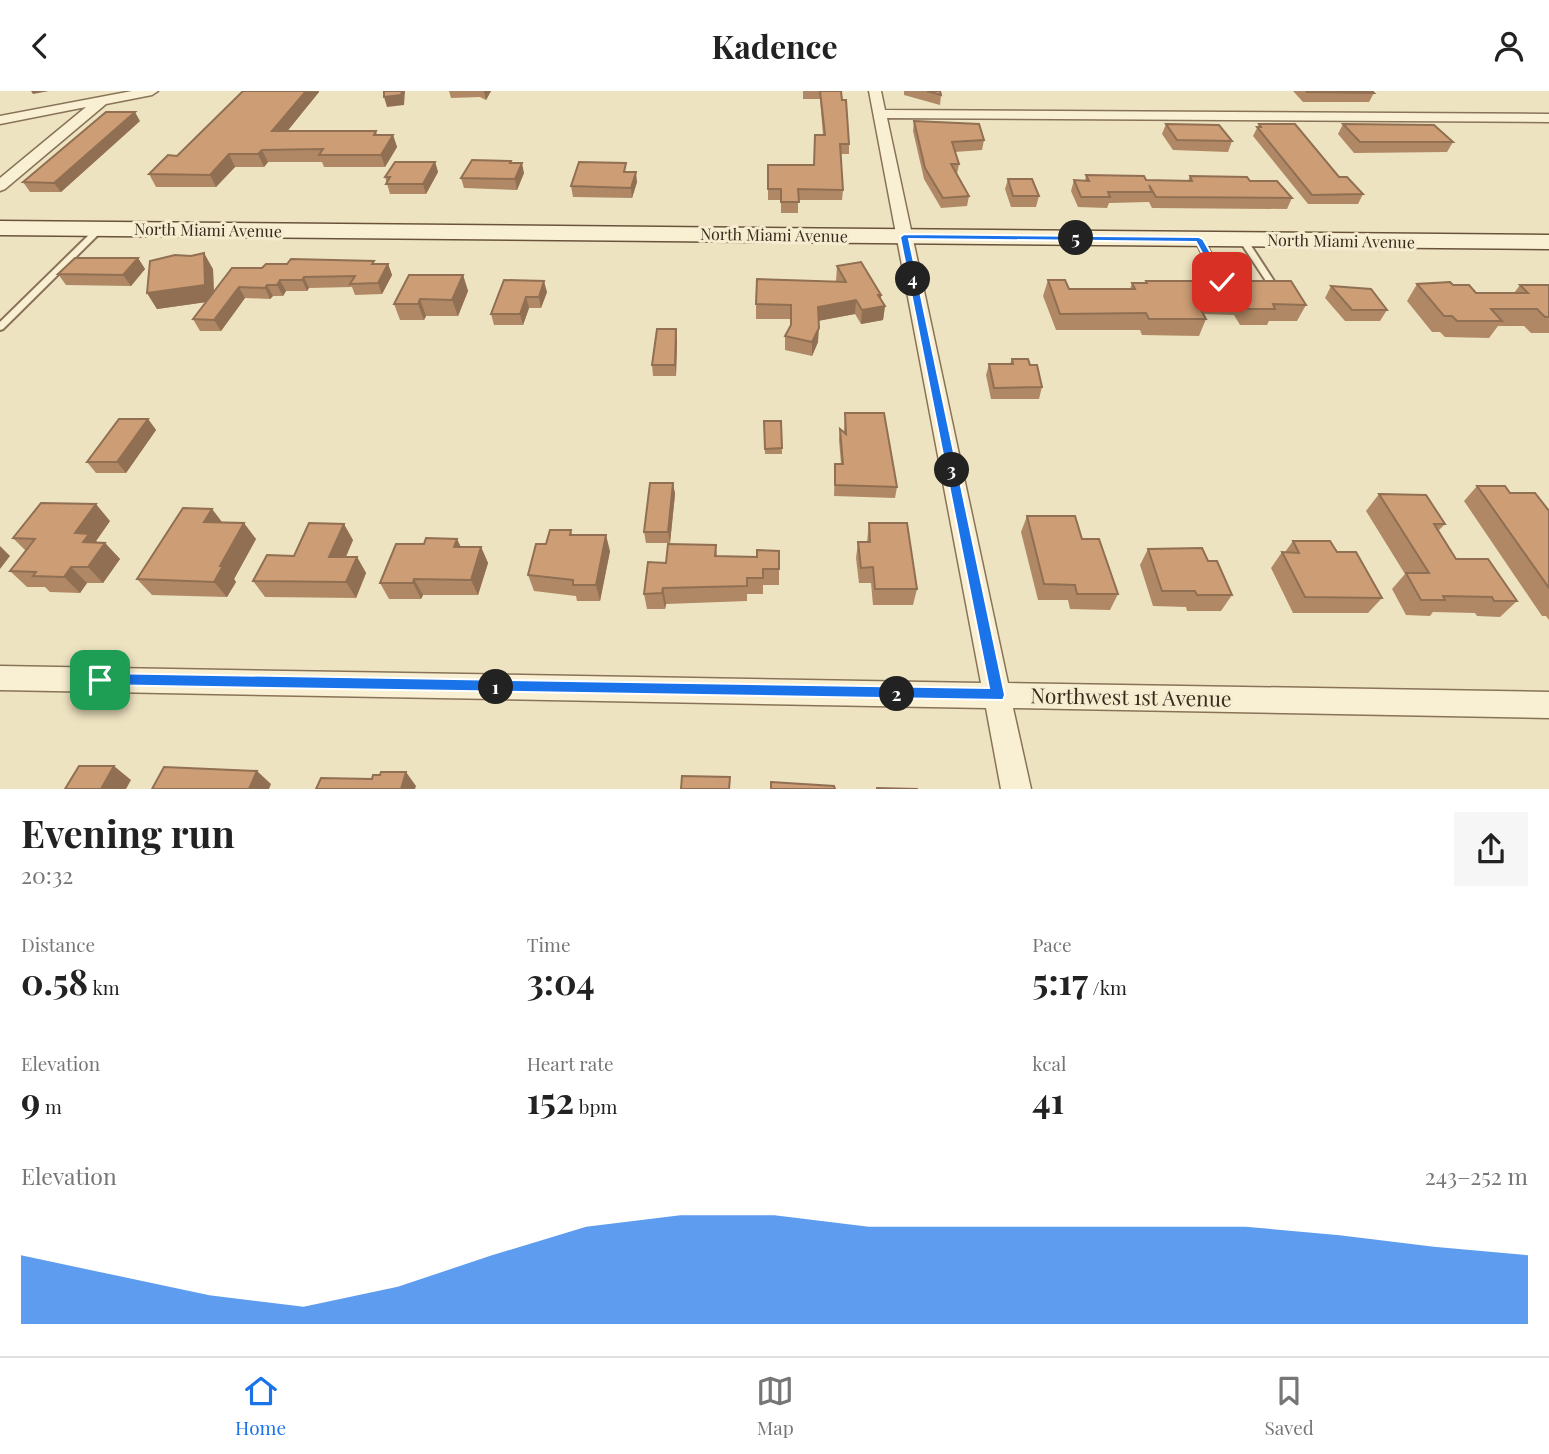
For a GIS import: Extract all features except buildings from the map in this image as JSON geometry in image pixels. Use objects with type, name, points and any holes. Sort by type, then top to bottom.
[{"type":"street","points":[[0,120],[108,96],[152,91]]},
{"type":"street","points":[[875,91],[1016,789]]},
{"type":"street","points":[[0,185],[108,96]]},
{"type":"street","points":[[880,114],[1549,118]]},
{"type":"street","name":"North Miami Avenue","points":[[0,228],[1549,243]]},
{"type":"street","name":"Northwest 1st Avenue","points":[[0,678],[1549,705]]},
{"type":"lane","points":[[0,327],[100,229]]},
{"type":"lane","points":[[1199,239],[1222,282],[1227,287],[1241,290]]},
{"type":"lane","points":[[1243,240],[1270,281],[1266,288],[1253,291]]},
{"type":"route","points":[[100,680],[998,695],[904,237],[1199,239],[1222,282]]}]
